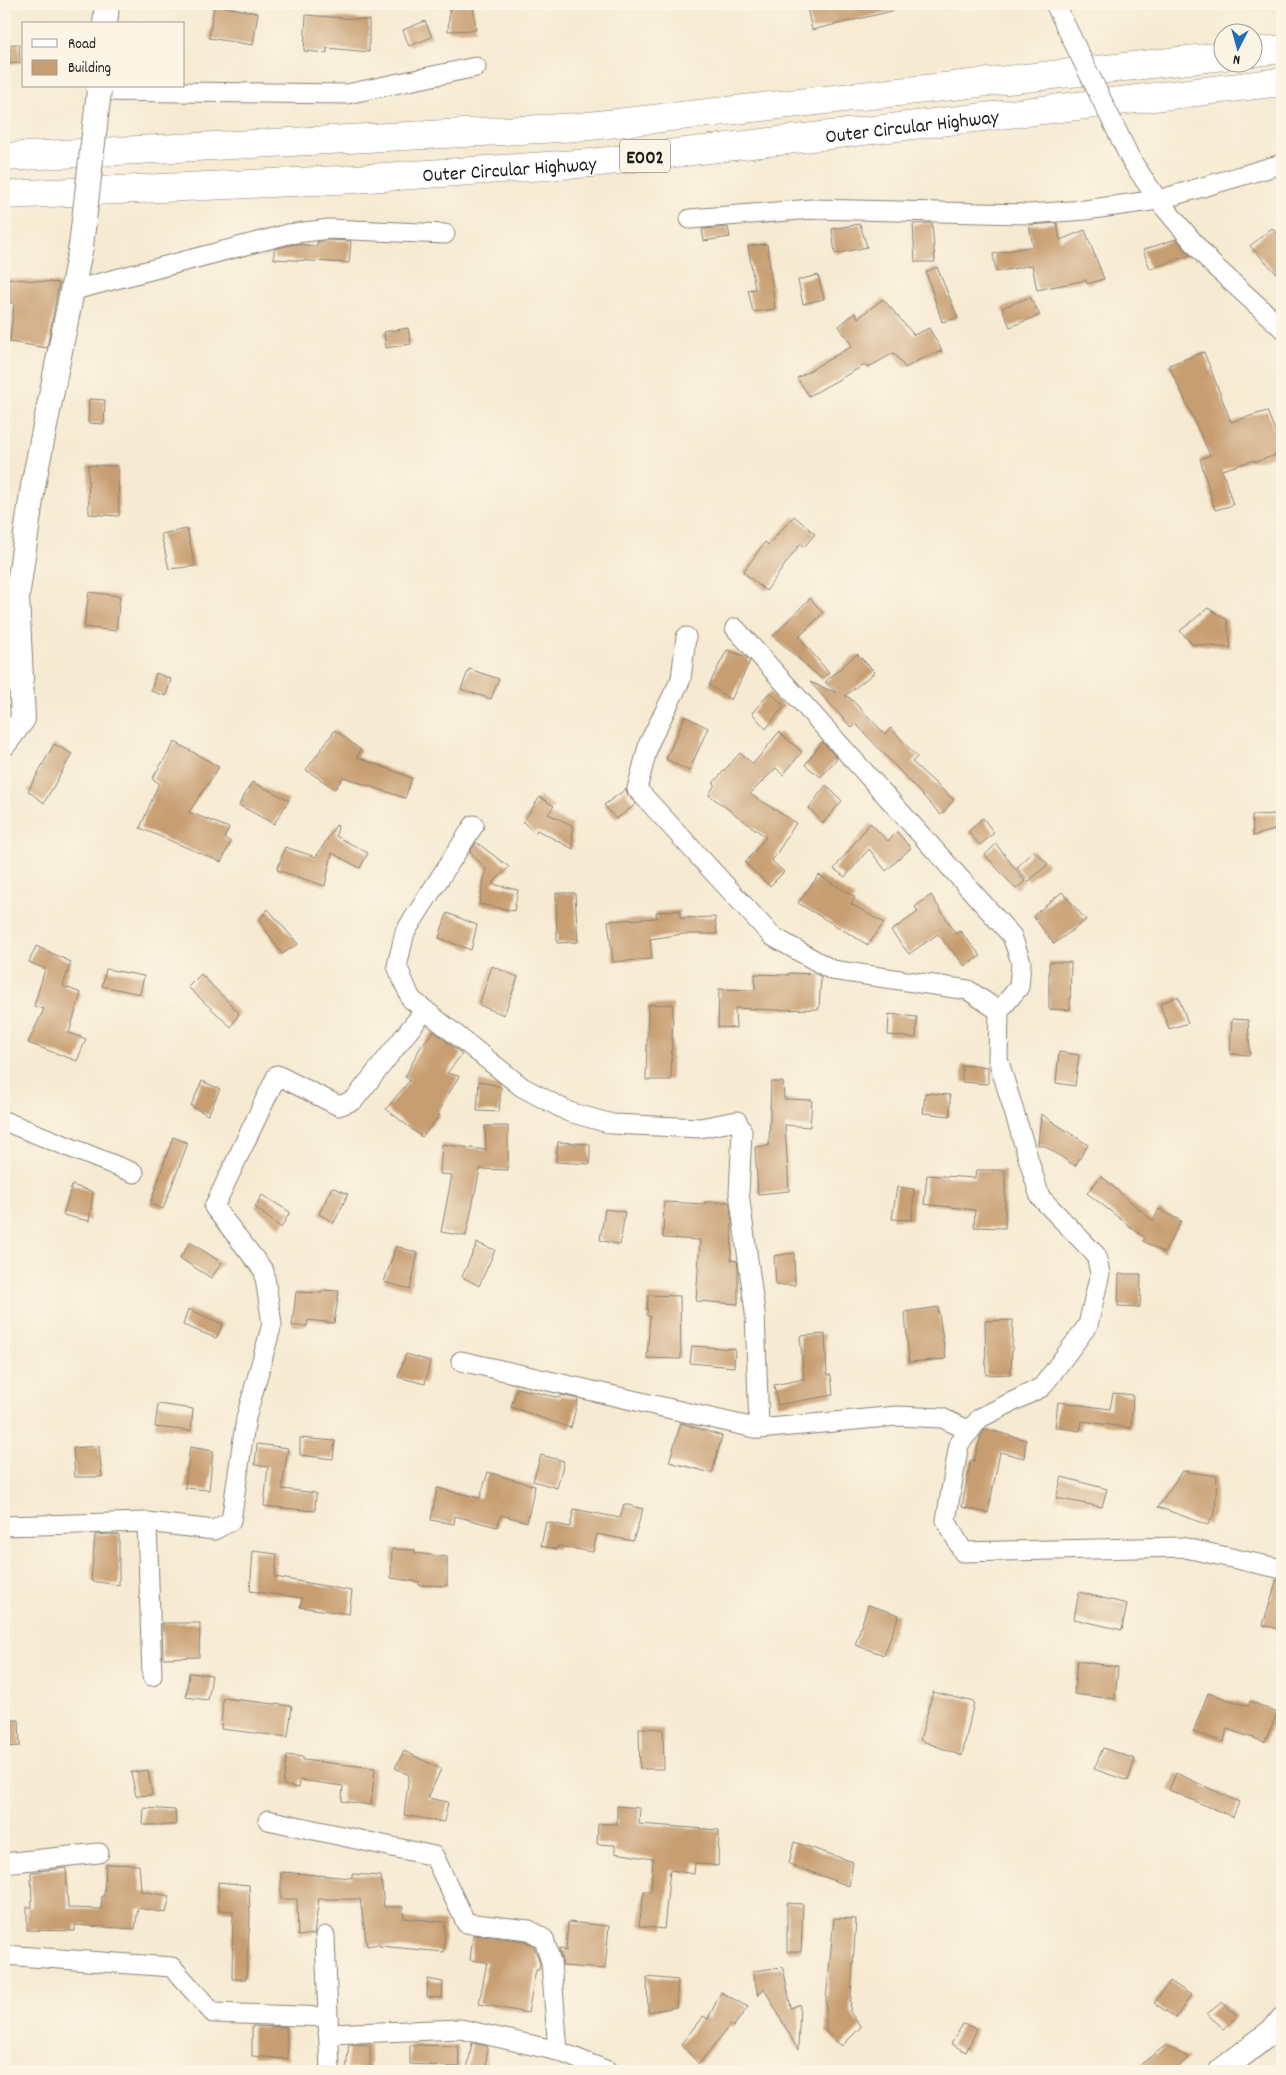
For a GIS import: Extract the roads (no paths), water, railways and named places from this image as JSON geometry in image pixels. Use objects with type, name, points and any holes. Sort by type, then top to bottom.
[{"type":"highway","points":[[1264,51],[1282,49]]},
{"type":"highway","name":"Outer Circular Highway","points":[[4,157],[580,127],[1214,57]]},
{"type":"highway","name":"Outer Circular Highway","points":[[4,195],[339,180],[591,163],[1282,82]]},
{"type":"street","points":[[105,22],[107,4]]},
{"type":"street","points":[[1055,4],[1131,160],[1158,200],[1211,263],[1282,328]]},
{"type":"street","points":[[4,744],[23,719],[10,598],[74,290],[81,246],[99,89],[347,94],[476,67]]},
{"type":"street","points":[[690,219],[812,209],[1029,214],[1084,210],[1158,200],[1282,164]]},
{"type":"street","points":[[74,290],[288,234],[329,229],[445,234]]},
{"type":"street","points":[[735,628],[1012,936],[1022,962],[1019,987],[999,1011],[998,1059],[1040,1197],[1096,1255],[1100,1273],[1088,1325],[1042,1387],[980,1418],[959,1444],[946,1520],[964,1552],[1181,1546],[1282,1569]]},
{"type":"street","points":[[686,637],[682,679],[649,743],[637,788],[772,936],[832,970],[968,990],[999,1011]]},
{"type":"street","points":[[474,825],[405,932],[396,966],[411,999],[522,1087],[569,1112],[612,1124],[700,1128],[737,1121],[742,1130],[739,1193],[755,1312],[759,1429]]},
{"type":"street","points":[[4,1526],[147,1522],[214,1530],[231,1521],[246,1418],[272,1324],[264,1271],[214,1207],[277,1075],[339,1106],[354,1100],[425,1010]]},
{"type":"street","points":[[4,1121],[134,1173]]},
{"type":"street","points":[[461,1361],[759,1429],[897,1416],[942,1418],[970,1431]]},
{"type":"street","points":[[147,1522],[152,1676]]},
{"type":"street","points":[[268,1820],[434,1856],[466,1923],[529,1930],[544,1939],[551,1962],[558,2051]]},
{"type":"street","points":[[4,1863],[99,1853]]},
{"type":"street","points":[[325,1936],[330,2071]]},
{"type":"street","points":[[4,1955],[172,1968],[213,2013],[328,2025],[461,2029],[558,2051],[608,2071]]},
{"type":"street","points":[[1222,2071],[1275,2029],[1282,2020]]}]
